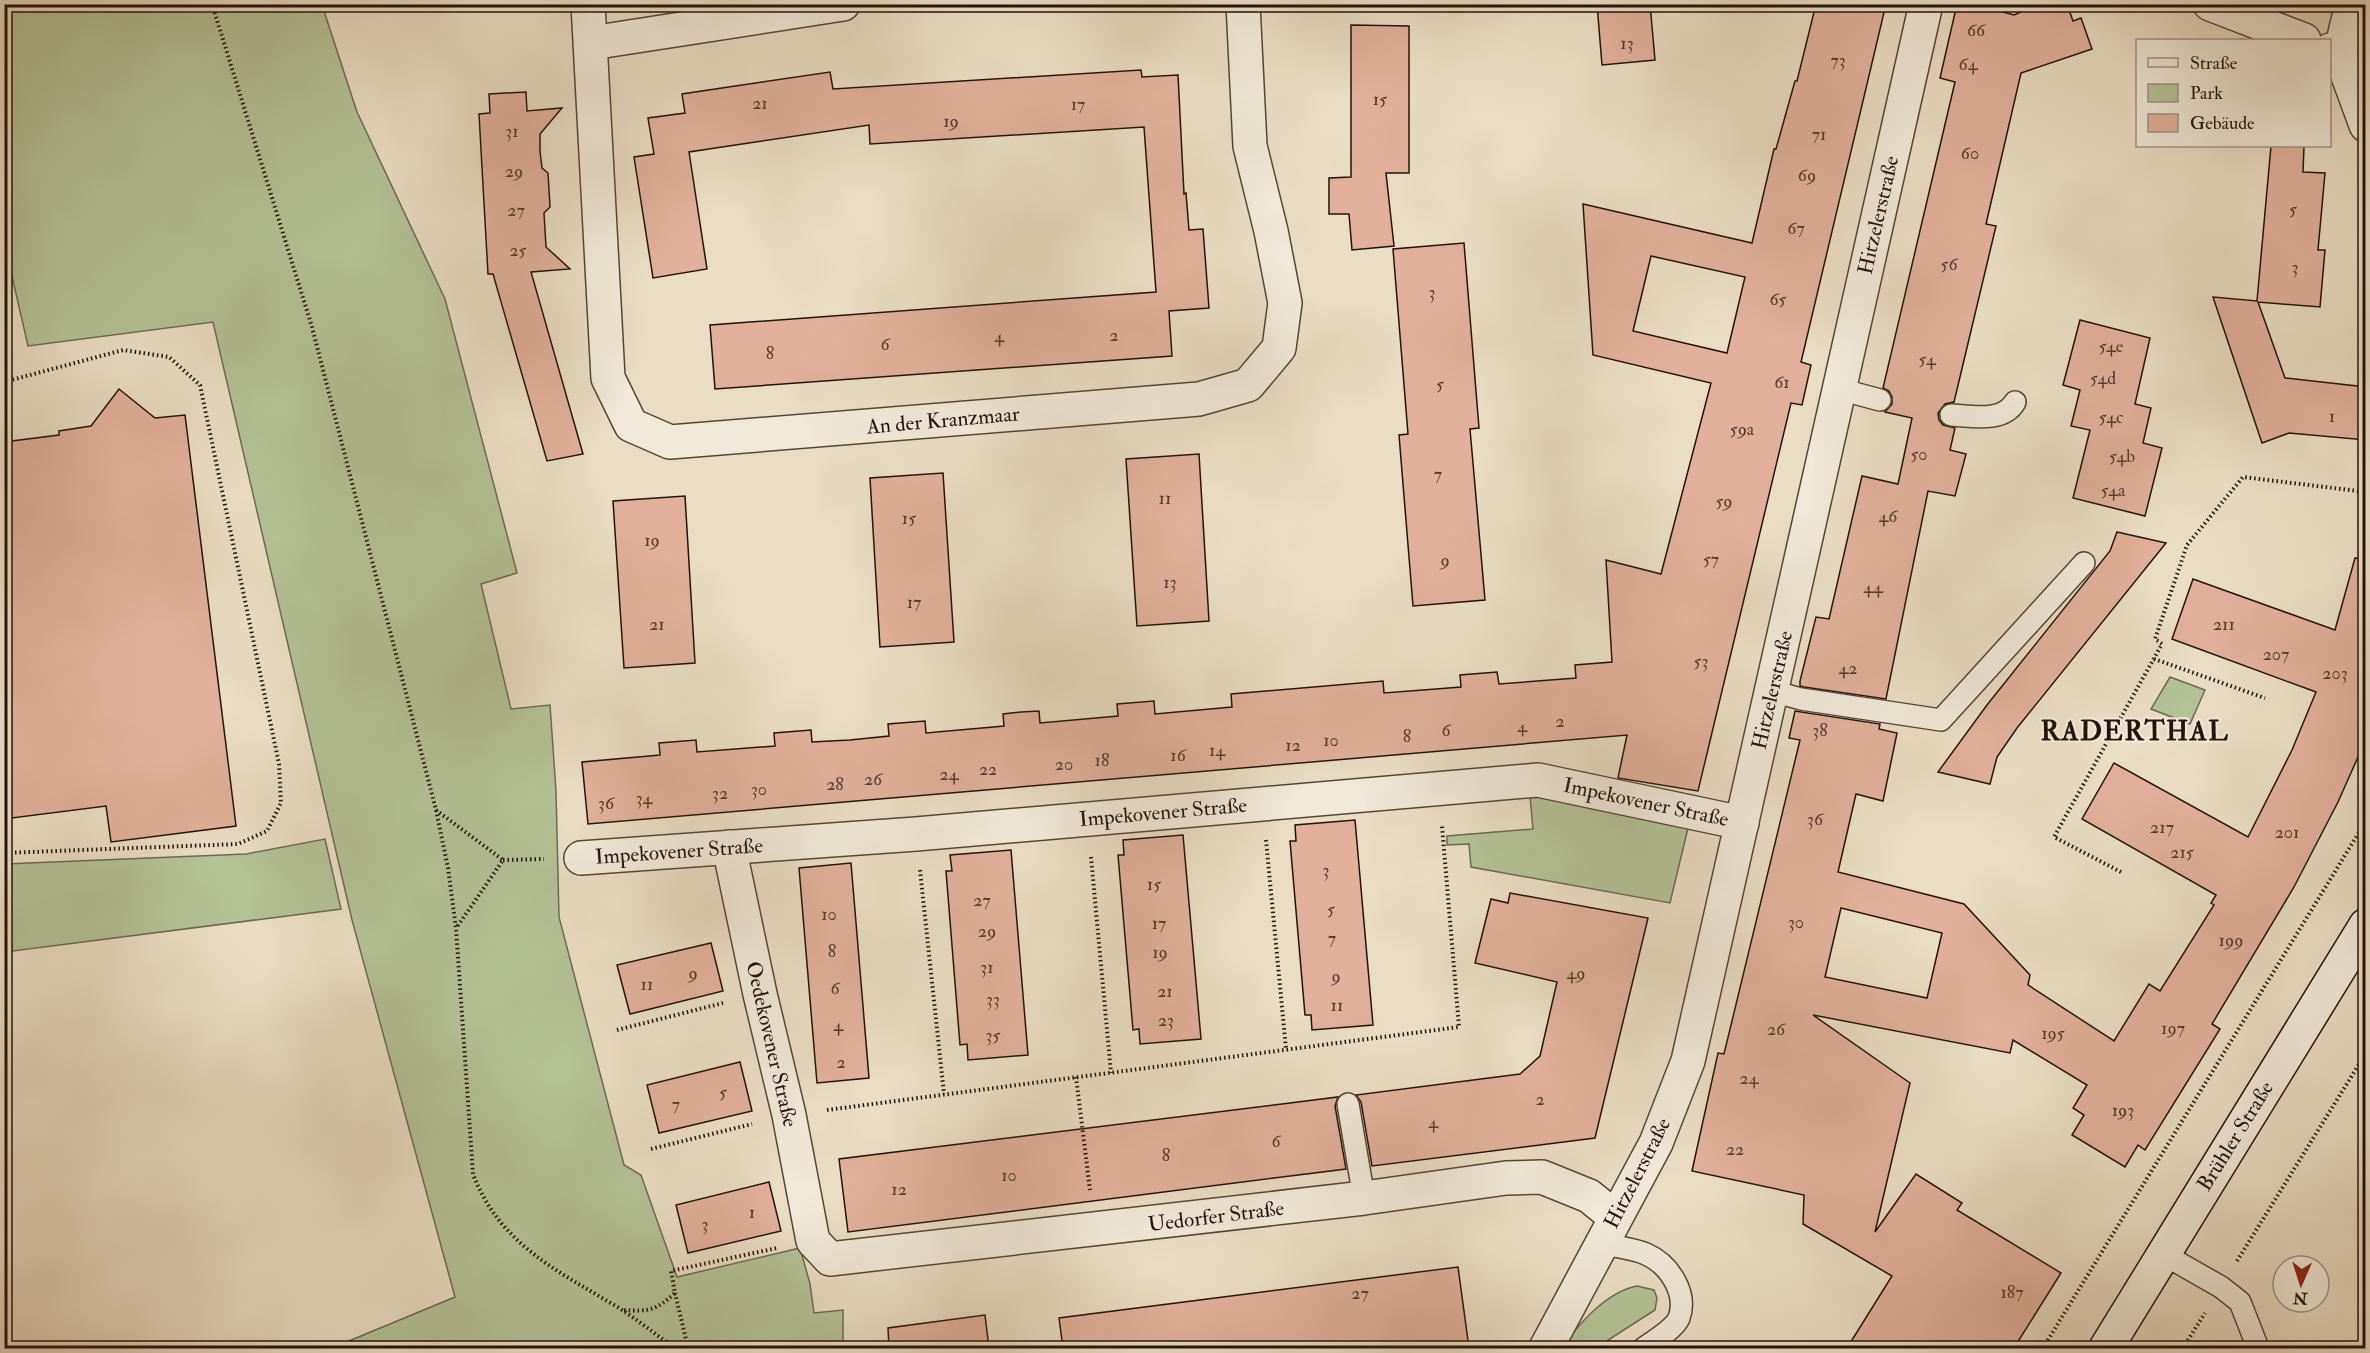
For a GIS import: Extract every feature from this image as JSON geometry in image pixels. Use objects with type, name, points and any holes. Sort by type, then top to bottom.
[{"type":"street","name":"An der Kranzmaar","points":[[588,4],[608,378],[631,425],[670,442],[1199,399],[1248,385],[1280,348],[1285,303],[1271,231],[1250,146],[1244,4]]},
{"type":"street","points":[[591,43],[843,4]]},
{"type":"street","name":"Hitzelerstraße","points":[[1546,1348],[1656,1143],[1688,1061],[1926,4]]},
{"type":"street","points":[[2210,4],[2301,39]]},
{"type":"street","points":[[2352,4],[2335,52],[2366,124]]},
{"type":"street","name":"Impekovener Straße","points":[[568,858],[916,834],[1088,817],[1538,780],[1742,823]]},
{"type":"street","name":"Oedekovener Straße","points":[[729,848],[789,1115],[813,1241]]},
{"type":"street","name":"Brühler Straße","points":[[2106,1348],[2366,925]]},
{"type":"street","name":"Uedorfer Straße","points":[[813,1241],[830,1259],[1364,1198],[1506,1178],[1542,1177],[1589,1196],[1608,1230]]},
{"type":"lane","points":[[1839,389],[1880,400]]},
{"type":"lane","points":[[1951,415],[1994,416],[2011,409],[2015,402]]},
{"type":"lane","points":[[1772,691],[1801,699],[1941,720],[2084,563]]},
{"type":"lane","points":[[1348,1104],[1364,1198]]},
{"type":"lane","points":[[1608,1230],[1664,1266],[1675,1281],[1681,1300],[1678,1320],[1644,1348]]},
{"type":"lane","points":[[2163,1254],[2221,1287],[2240,1302],[2258,1348]]},
{"type":"path","points":[[212,4],[312,327],[436,810],[448,868],[456,928],[473,1174],[481,1195],[522,1246],[675,1348]]},
{"type":"path","points":[[4,382],[123,350],[169,357],[200,385],[279,764],[281,803],[267,831],[238,844],[4,853]]},
{"type":"path","points":[[2121,872],[2054,837],[2162,644],[2156,639],[2187,545],[2243,477],[2366,492]]},
{"type":"path","points":[[2154,658],[2265,698]]},
{"type":"path","points":[[651,1149],[789,1115],[1459,1027],[1439,788]]},
{"type":"path","points":[[1263,804],[1286,1049]]},
{"type":"path","points":[[436,810],[503,860],[568,858]]},
{"type":"path","points":[[1088,817],[1111,1072]]},
{"type":"path","points":[[2043,1348],[2366,821]]},
{"type":"path","points":[[916,834],[944,1094]]},
{"type":"path","points":[[456,928],[503,860]]},
{"type":"path","points":[[617,1030],[760,994]]},
{"type":"path","points":[[2183,1348],[2366,1053]]},
{"type":"path","points":[[1076,1077],[1095,1230]]},
{"type":"path","points":[[688,1348],[671,1271],[813,1241]]},
{"type":"path","points":[[621,1310],[647,1312],[662,1304],[675,1293]]},
{"type":"green space","points":[[4,5],[322,5],[357,112],[445,299],[517,573],[481,584],[511,709],[550,705],[556,791],[559,917],[624,1165],[641,1175],[677,1277],[800,1248],[810,1284],[814,1313],[843,1310],[843,1348],[580,1348],[575,1344],[539,1348],[332,1348],[455,1297],[352,920],[213,322],[28,346],[5,246]]},
{"type":"green space","points":[[2170,677],[2205,690],[2190,724],[2151,709]]},
{"type":"green space","points":[[1547,795],[1688,828],[1670,903],[1471,867],[1469,844],[1447,845],[1447,836],[1533,829],[1530,796]]},
{"type":"green space","points":[[325,839],[341,909],[5,952],[5,864],[246,854]]},
{"type":"green space","points":[[1637,1286],[1654,1290],[1657,1298],[1655,1310],[1596,1348],[1561,1348],[1594,1310],[1615,1295]]},
{"type":"building","points":[[1597,4],[1650,4],[1655,60],[1602,65]]},
{"type":"building","points":[[1816,4],[1886,4],[1801,362],[1811,365],[1802,405],[1791,403],[1698,791],[1618,778],[1627,735],[588,824],[582,762],[660,755],[659,743],[696,740],[697,752],[775,746],[774,733],[811,730],[812,742],[850,740],[889,736],[888,724],[925,721],[926,733],[1004,726],[1003,714],[1021,712],[1039,711],[1040,723],[1118,716],[1117,704],[1154,701],[1155,714],[1232,707],[1231,694],[1383,681],[1384,693],[1461,687],[1460,675],[1497,672],[1499,684],[1576,678],[1575,665],[1612,662],[1606,560],[1661,574],[1711,383],[1593,355],[1583,204],[1752,243],[1774,149],[1776,149],[1795,81],[1797,81]],"holes":[[[1651,256],[1745,277],[1727,353],[1633,331]]]},
{"type":"building","points":[[1957,4],[1973,4],[2014,15],[2039,4],[2067,4],[2073,21],[2081,18],[2092,49],[2021,73],[1986,224],[1996,226],[1954,402],[1945,404],[1938,413],[1943,425],[1955,428],[1950,450],[1966,454],[1955,496],[1928,491],[1886,699],[1804,687],[1800,686],[1800,681],[1816,617],[1829,619],[1862,476],[1898,484],[1912,418],[1885,412],[1892,404],[1892,397],[1889,391],[1883,388],[1955,82],[1940,78]]},
{"type":"building","points":[[1351,25],[1409,26],[1409,173],[1386,173],[1394,246],[1352,250],[1349,214],[1329,214],[1329,178],[1351,177]]},
{"type":"building","points":[[1141,70],[1142,77],[1178,75],[1184,194],[1186,193],[1189,230],[1203,229],[1209,308],[1169,311],[1172,356],[715,389],[710,325],[1156,292],[1144,127],[870,144],[869,125],[689,152],[707,269],[653,278],[634,157],[654,154],[648,118],[685,113],[682,94],[830,72],[833,89]]},
{"type":"building","points":[[526,92],[527,111],[562,108],[540,134],[540,151],[542,168],[548,173],[550,207],[544,213],[546,247],[570,269],[531,272],[583,454],[547,461],[493,274],[488,274],[479,114],[490,113],[489,94]]},
{"type":"building","points":[[2271,147],[2304,147],[2303,172],[2325,173],[2318,250],[2325,250],[2320,307],[2258,302],[2285,378],[2366,387],[2366,440],[2289,433],[2262,443],[2213,297],[2257,301]]},
{"type":"building","points":[[1464,243],[1479,428],[1470,429],[1485,600],[1413,606],[1399,435],[1408,434],[1393,249]]},
{"type":"building","points":[[2080,320],[2150,338],[2135,404],[2151,408],[2143,443],[2162,448],[2145,516],[2073,498],[2090,430],[2071,426],[2080,390],[2063,385]]},
{"type":"building","points":[[119,389],[155,418],[185,415],[236,826],[111,842],[106,806],[4,819],[4,442],[59,435],[59,431],[91,426]]},
{"type":"building","points":[[1199,454],[1209,621],[1137,626],[1126,459]]},
{"type":"building","points":[[943,473],[954,642],[880,647],[870,478]]},
{"type":"building","points":[[685,496],[695,663],[624,668],[613,501]]},
{"type":"building","points":[[2117,532],[2166,543],[2017,728],[1997,757],[1990,784],[1938,772],[1987,705],[2110,551]]},
{"type":"building","points":[[2355,558],[2366,559],[2366,739],[2338,802],[2294,887],[2212,1024],[2220,1029],[2145,1150],[2138,1145],[2125,1167],[2072,1135],[2084,1115],[2073,1108],[2087,1085],[2013,1040],[2010,1053],[1813,1015],[1910,1083],[1875,1232],[1916,1174],[1962,1203],[1957,1210],[2061,1273],[2014,1348],[1847,1348],[1892,1276],[1803,1224],[1804,1195],[1692,1171],[1718,1053],[1724,1054],[1800,740],[1789,738],[1795,711],[1880,724],[1879,729],[1897,733],[1883,801],[1856,794],[1838,872],[1964,904],[2030,975],[2028,985],[2114,1041],[2149,984],[2160,991],[2214,905],[2211,903],[2216,895],[2082,819],[2114,763],[2248,837],[2292,750],[2316,692],[2172,639],[2193,579],[2335,630]],"holes":[[[1841,908],[1942,933],[1927,998],[1825,977]]]},
{"type":"building","points":[[1355,820],[1373,1025],[1312,1030],[1311,1015],[1305,1015],[1290,841],[1296,841],[1295,825]]},
{"type":"building","points":[[1183,835],[1201,1039],[1140,1044],[1139,1029],[1133,1030],[1118,855],[1124,855],[1123,840]]},
{"type":"building","points":[[1011,850],[1028,1055],[968,1060],[967,1044],[960,1045],[946,871],[952,871],[950,855]]},
{"type":"building","points":[[851,863],[869,1078],[817,1083],[799,868]]},
{"type":"building","points":[[1510,893],[1648,918],[1595,1138],[1372,1166],[1361,1102],[1356,1095],[1520,1074],[1540,1056],[1557,982],[1475,963],[1491,899],[1508,903]]},
{"type":"building","points":[[711,943],[723,991],[630,1014],[617,965]]},
{"type":"building","points":[[740,1062],[752,1111],[659,1133],[647,1085]]},
{"type":"building","points":[[1338,1097],[1335,1106],[1346,1169],[848,1232],[839,1159]]},
{"type":"building","points":[[769,1182],[781,1231],[688,1253],[676,1205]]},
{"type":"building","points":[[1458,1267],[1469,1348],[1063,1348],[1059,1318]]},
{"type":"building","points":[[985,1315],[989,1348],[889,1348],[888,1328]]},
{"type":"district","name":"RADERTHAL","points":[[2135,731]]}]
